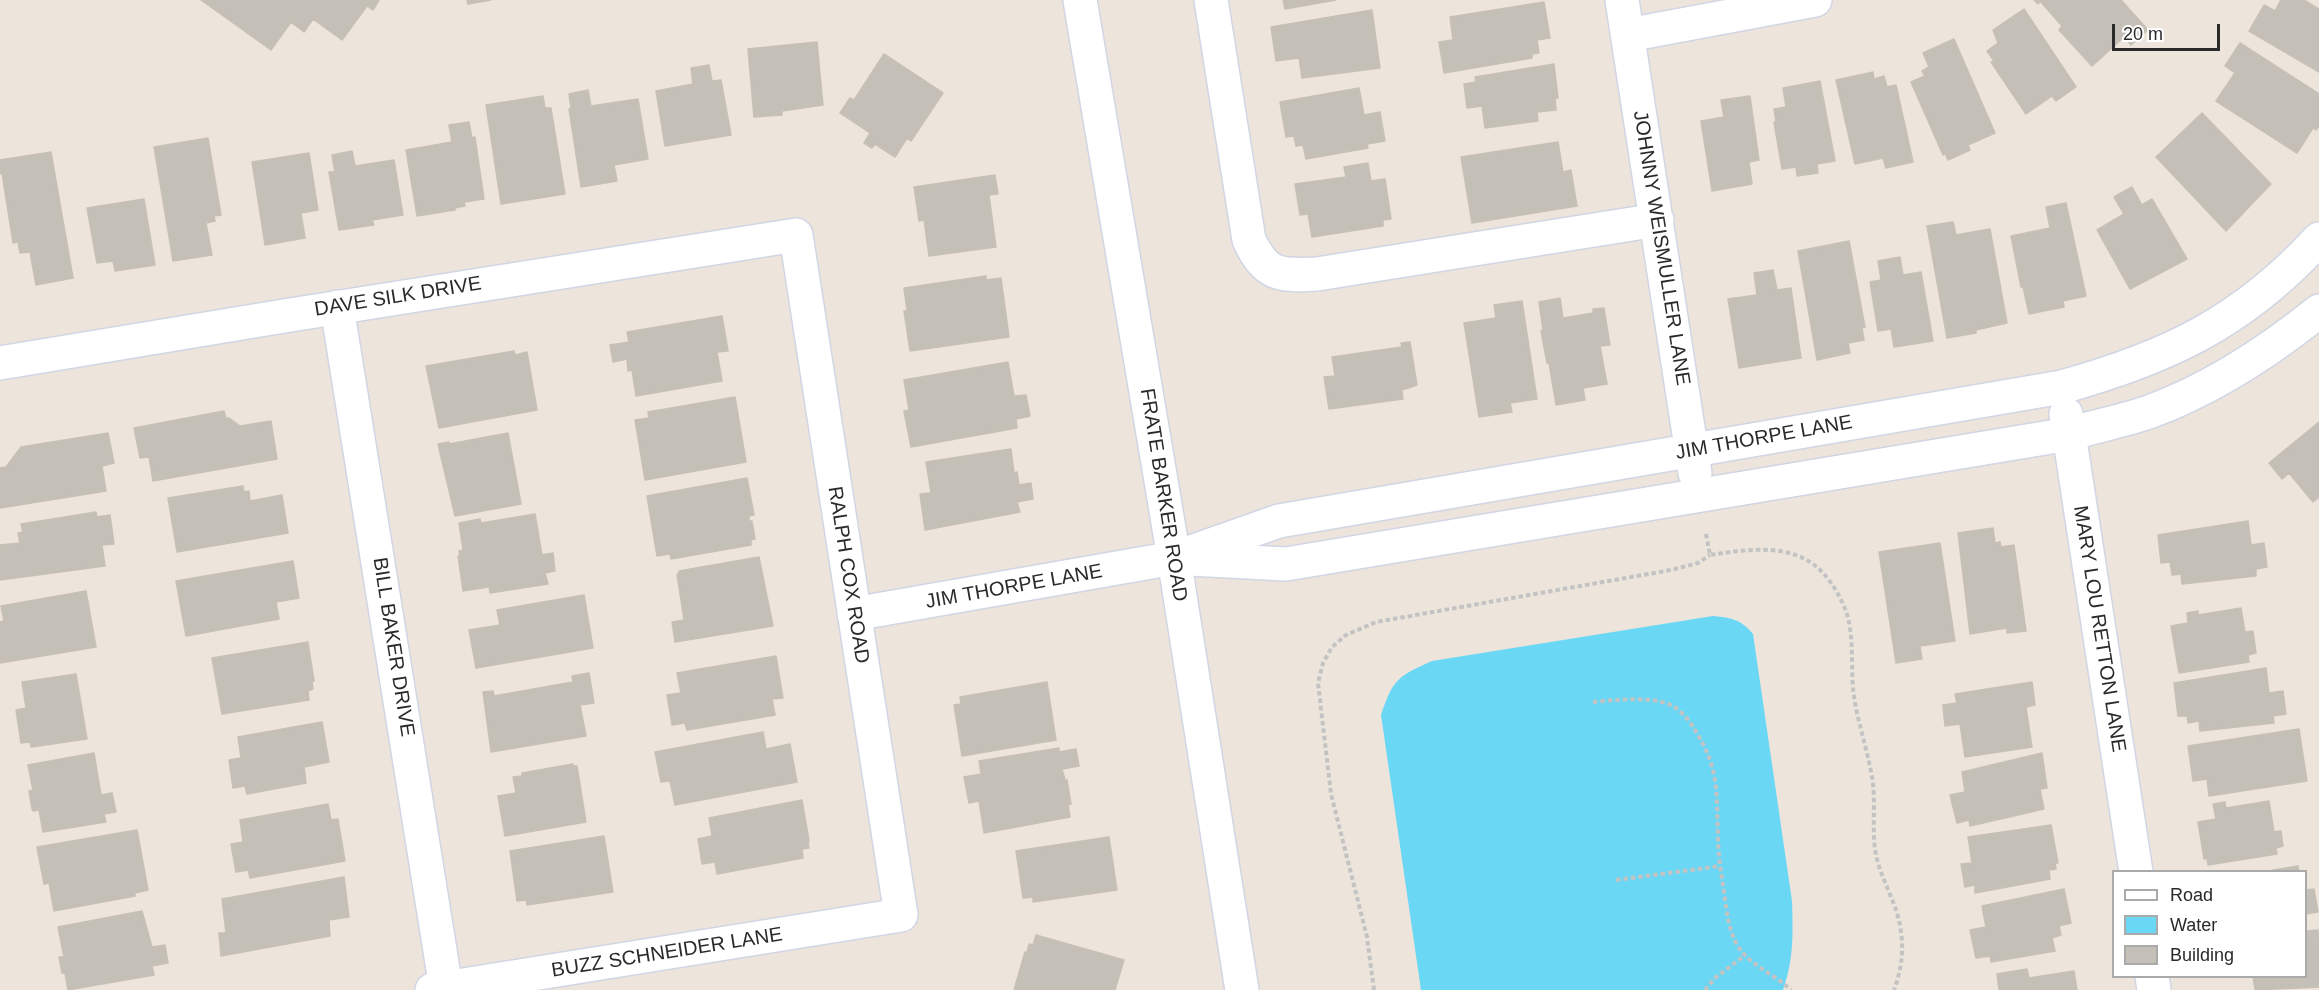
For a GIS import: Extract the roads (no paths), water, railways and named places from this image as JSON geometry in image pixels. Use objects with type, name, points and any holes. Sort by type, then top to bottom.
[{"type":"street","name":"FRATE BARKER ROAD","points":[[1080,0],[1174,558],[1242,990]]},
{"type":"street","points":[[1211,0],[1249,240],[1258,259],[1272,271],[1294,276],[1317,274],[1657,220]]},
{"type":"street","name":"JOHNNY WEISMULLER LANE","points":[[1622,0],[1698,497]]},
{"type":"street","points":[[1628,35],[1815,0]]},
{"type":"street","name":"DAVE SILK DRIVE","points":[[0,363],[796,235]]},
{"type":"street","name":"RALPH COX ROAD","points":[[796,235],[901,915]]},
{"type":"street","name":"JIM THORPE LANE","points":[[854,614],[1174,558],[1279,521],[2062,387],[2142,362],[2186,343],[2232,317],[2277,280],[2319,239]]},
{"type":"street","name":"BILL BAKER DRIVE","points":[[337,307],[439,989]]},
{"type":"street","name":"JIM THORPE LANE","points":[[1174,558],[1286,564],[2069,434],[2149,412],[2209,386],[2284,339],[2319,310]]},
{"type":"street","name":"MARY LOU RETTON LANE","points":[[2062,387],[2136,870]]},
{"type":"street","name":"BUZZ SCHNEIDER LANE","points":[[439,989],[901,915]]},
{"type":"water","points":[[1713,616],[1735,620],[1753,634],[1792,901],[1791,957],[1783,990],[1421,990],[1381,715],[1393,686],[1404,675],[1432,661]]}]
